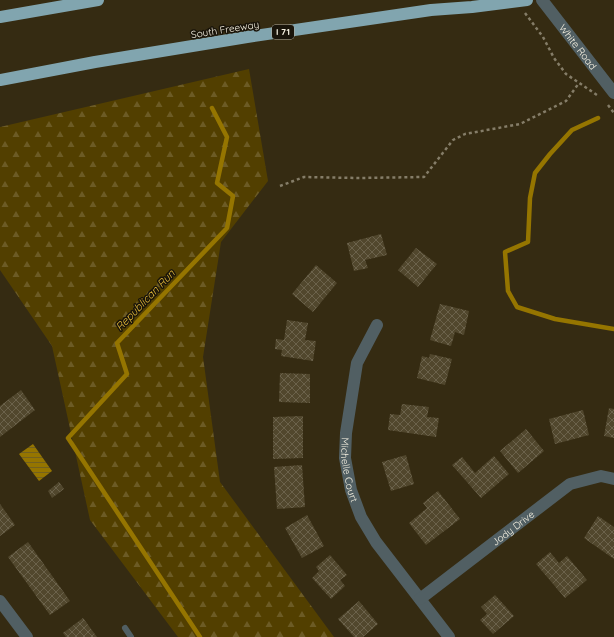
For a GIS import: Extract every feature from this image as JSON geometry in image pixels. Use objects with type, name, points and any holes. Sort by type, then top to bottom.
[{"type":"highway","points":[[0,17],[93,0]]},
{"type":"highway","name":"South Freeway","points":[[0,80],[96,62],[247,37],[431,10],[472,7],[527,0]]},
{"type":"street","name":"White Road","points":[[542,0],[614,93]]},
{"type":"street","name":"Michelle Court","points":[[377,325],[356,363],[346,433],[346,458],[351,490],[360,517],[376,542],[449,637]]},
{"type":"street","name":"Jody Drive","points":[[420,599],[570,484],[601,476],[614,479]]},
{"type":"street","points":[[0,601],[27,637]]},
{"type":"lane","points":[[125,628],[131,637]]},
{"type":"path","points":[[525,12],[543,37],[554,58],[566,74],[600,97]]},
{"type":"path","points":[[280,186],[304,177],[424,177],[453,140],[464,134],[520,124],[566,101],[579,83]]},
{"type":"path","points":[[604,101],[614,113]]},
{"type":"green space","points":[[249,69],[268,181],[221,242],[203,357],[220,482],[334,637],[178,637],[90,520],[52,346],[0,270],[0,127]]},
{"type":"shaded area","points":[[33,444],[52,471],[39,481],[19,454]]},
{"type":"building","points":[[381,234],[387,255],[365,260],[368,268],[354,271],[347,243]]},
{"type":"building","points":[[416,248],[437,264],[418,287],[398,270]]},
{"type":"building","points":[[316,265],[337,283],[313,312],[292,294]]},
{"type":"building","points":[[440,304],[469,311],[464,335],[455,332],[451,346],[430,340]]},
{"type":"building","points":[[287,320],[308,323],[305,340],[316,341],[313,361],[281,356],[282,350],[275,349],[276,339],[284,340]]},
{"type":"building","points":[[430,354],[452,359],[445,385],[417,378],[422,356],[429,358]]},
{"type":"building","points":[[280,373],[310,374],[310,403],[279,402]]},
{"type":"building","points":[[21,390],[35,410],[0,437],[0,406]]},
{"type":"building","points":[[402,404],[429,407],[427,417],[439,418],[436,437],[388,430],[390,414],[400,415]]},
{"type":"building","points":[[609,408],[614,409],[614,438],[604,436]]},
{"type":"building","points":[[583,410],[589,435],[555,444],[549,419]]},
{"type":"building","points":[[303,416],[303,458],[273,459],[273,417]]},
{"type":"building","points":[[526,429],[544,451],[518,473],[500,451]]},
{"type":"building","points":[[406,455],[414,484],[391,491],[382,462]]},
{"type":"building","points":[[494,456],[509,474],[481,498],[452,465],[462,457],[475,473]]},
{"type":"building","points":[[302,465],[305,507],[277,509],[274,467]]},
{"type":"building","points":[[59,482],[64,489],[52,498],[48,491]]},
{"type":"building","points":[[438,491],[460,519],[426,545],[409,523],[427,508],[423,503]]},
{"type":"building","points":[[0,504],[15,525],[0,536]]},
{"type":"building","points":[[307,515],[324,546],[302,558],[285,528]]},
{"type":"building","points":[[598,516],[614,527],[614,559],[584,538]]},
{"type":"building","points":[[28,542],[70,601],[50,615],[8,557]]},
{"type":"building","points":[[550,552],[559,563],[567,556],[587,580],[565,598],[536,564]]},
{"type":"building","points":[[330,555],[347,575],[340,580],[345,586],[331,599],[312,578],[319,571],[316,567]]},
{"type":"building","points":[[495,595],[514,616],[493,634],[480,620],[487,614],[481,607]]},
{"type":"building","points":[[359,601],[378,624],[363,637],[354,637],[338,619]]},
{"type":"building","points":[[83,618],[97,637],[66,637],[63,633]]},
{"type":"waterway","name":"Republican Run","points":[[200,637],[68,438],[127,374],[117,343],[227,228],[233,196],[217,183],[227,137],[212,108]]},
{"type":"waterway","points":[[598,118],[572,130],[535,173],[530,198],[528,242],[505,252],[508,291],[517,307],[555,319],[614,329]]}]
